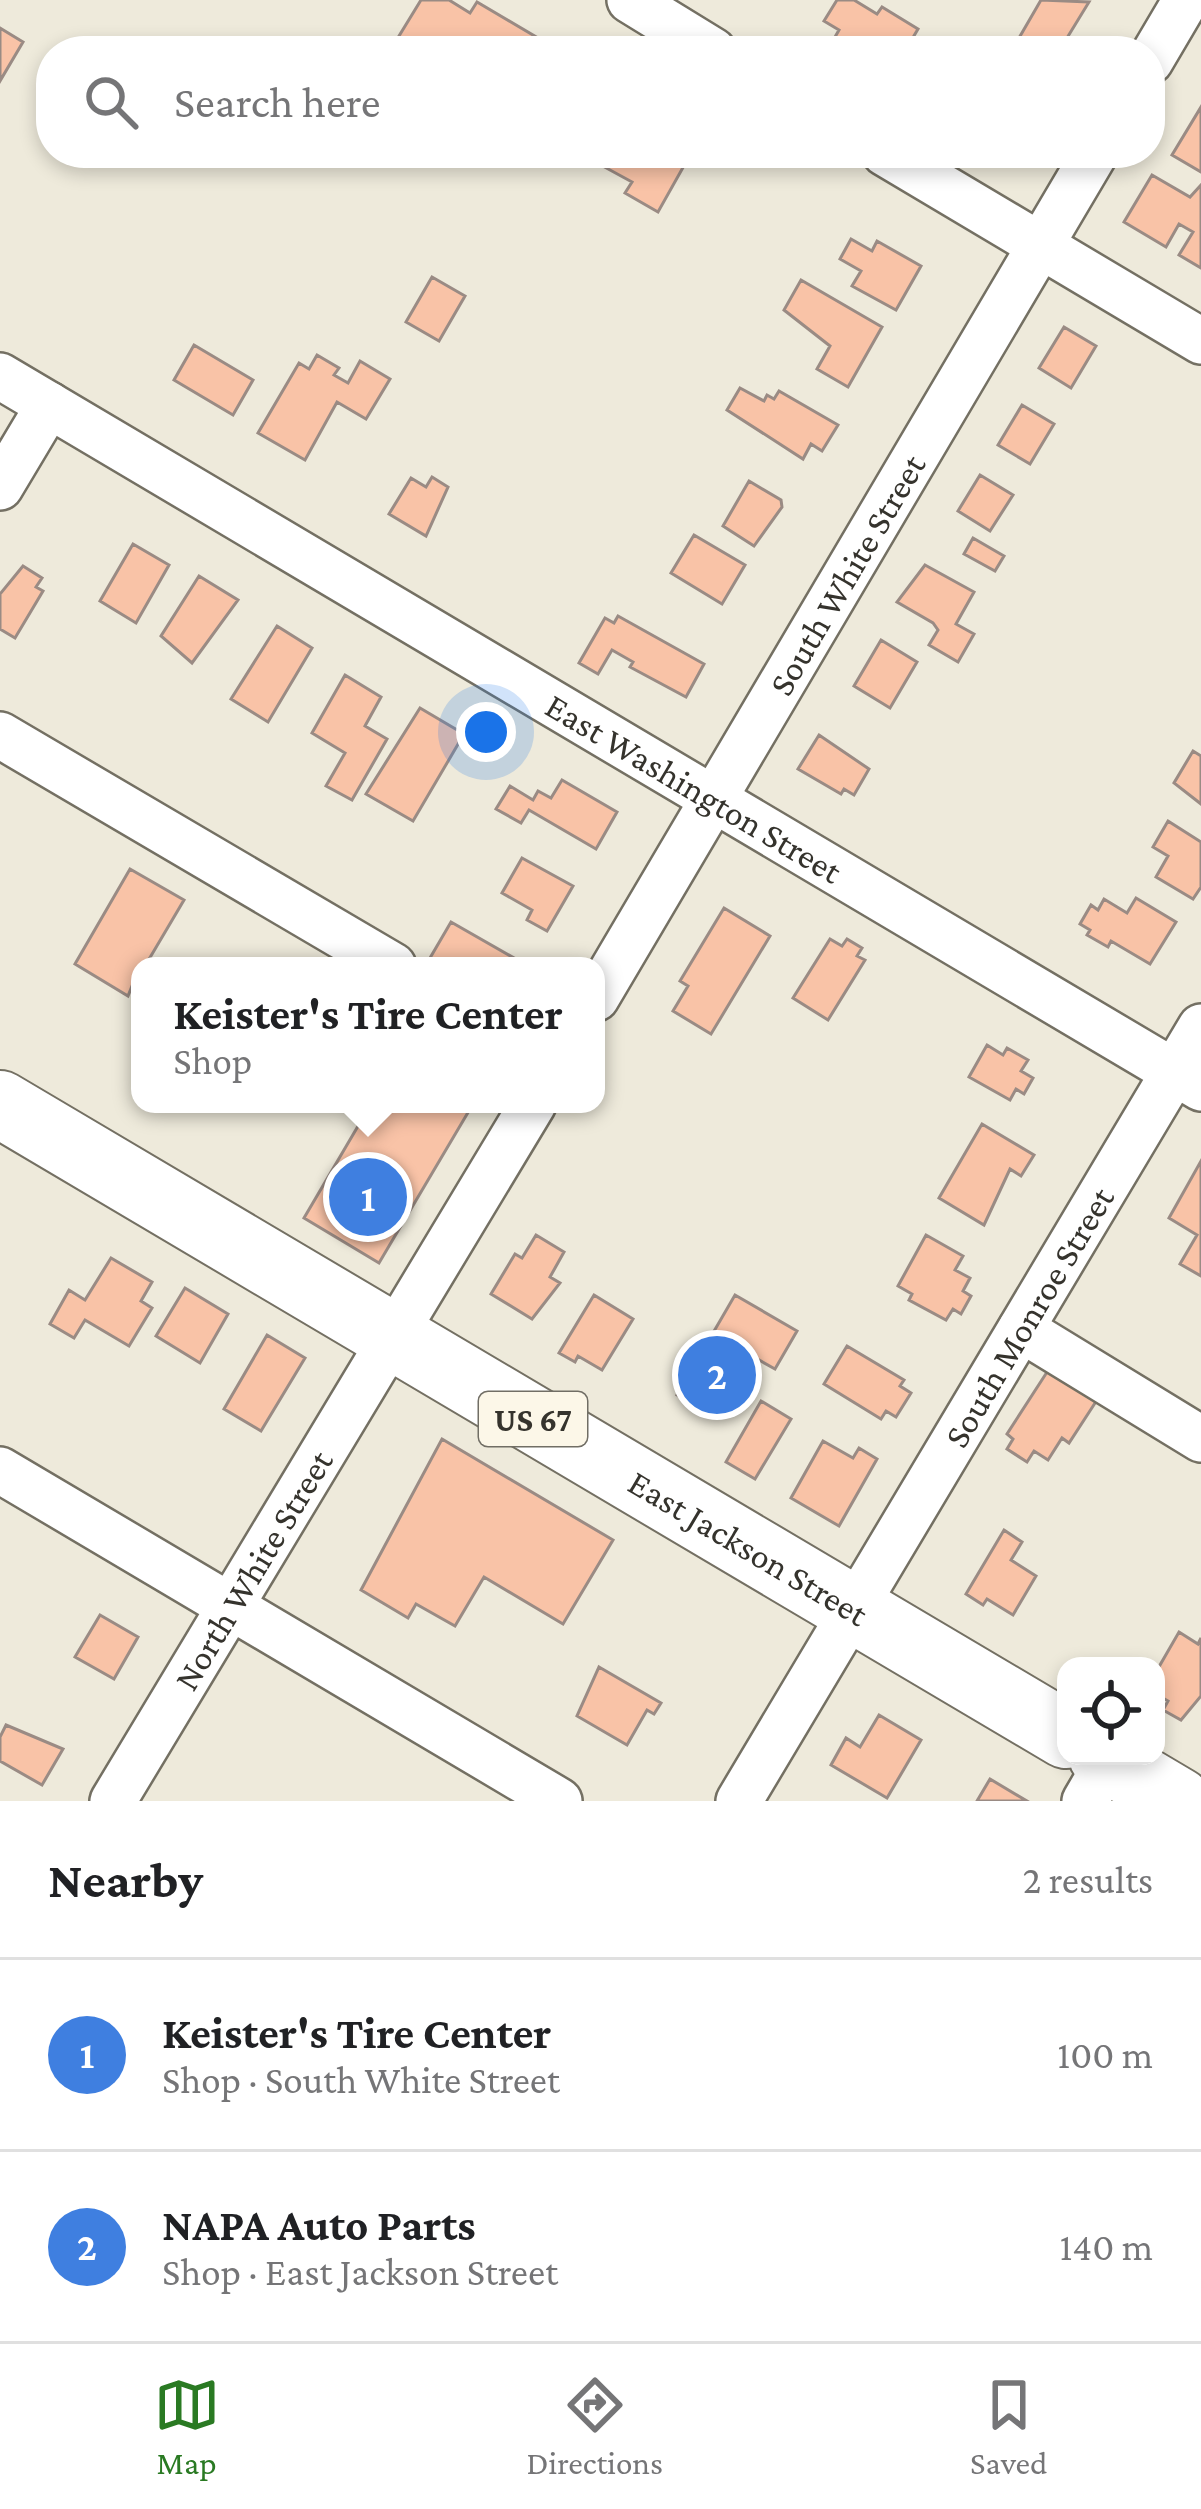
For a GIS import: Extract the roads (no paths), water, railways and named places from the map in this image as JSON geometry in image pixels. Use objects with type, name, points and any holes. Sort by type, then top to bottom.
[{"type":"highway","name":"East Jackson Street","points":[[0,1104],[855,1609],[1057,1741]]},
{"type":"highway","name":"East Jackson Street","points":[[1095,1765],[1178,1801]]},
{"type":"street","points":[[1165,36],[1186,0]]},
{"type":"street","points":[[652,6],[693,36]]},
{"type":"street","points":[[910,168],[1201,341]]},
{"type":"street","name":"South White Street","points":[[605,983],[1086,168]]},
{"type":"street","name":"East Washington Street","points":[[0,376],[1187,1080]]},
{"type":"street","points":[[0,487],[49,405]]},
{"type":"street","points":[[0,735],[378,957]]},
{"type":"street","name":"South Monroe Street","points":[[739,1801],[1021,1329],[1187,1080],[1201,1027]]},
{"type":"street","points":[[394,1337],[528,1113]]},
{"type":"street","points":[[1021,1329],[1201,1439]]},
{"type":"street","name":"North White Street","points":[[113,1801],[394,1337]]},
{"type":"street","points":[[0,1470],[559,1801]]},
{"type":"place","name":"Keister's Tire Center","points":[[368,1197]]},
{"type":"place","name":"NAPA Auto Parts","points":[[717,1375]]}]
